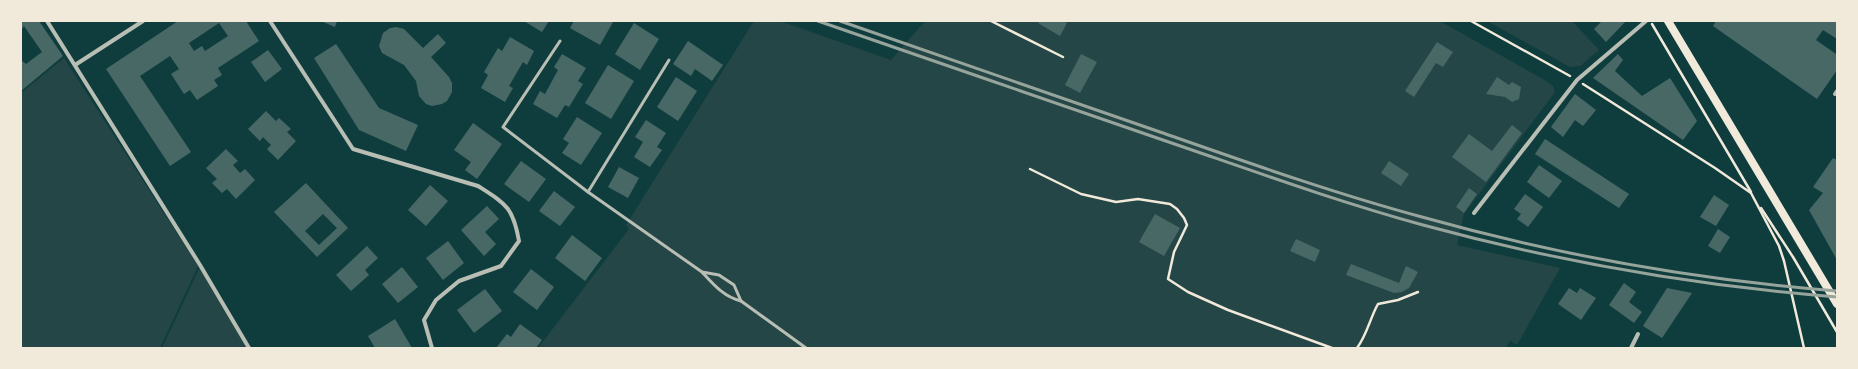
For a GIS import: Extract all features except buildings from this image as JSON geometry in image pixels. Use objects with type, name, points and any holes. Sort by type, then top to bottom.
[{"type":"main road","points":[[1668,21],[1837,304]]},
{"type":"street","points":[[47,21],[200,266],[249,348]]},
{"type":"street","points":[[75,65],[143,21]]},
{"type":"street","points":[[270,21],[353,149],[478,186],[494,196],[510,209],[516,224],[518,241],[501,266],[459,282],[436,300],[424,320],[432,348]]},
{"type":"street","points":[[1474,213],[1577,80],[1646,21]]},
{"type":"street","points":[[1630,348],[1638,334]]},
{"type":"lane","points":[[560,41],[503,127],[588,192],[702,272],[720,291],[730,298],[741,301],[806,348]]},
{"type":"lane","points":[[588,192],[669,60]]},
{"type":"lane","points":[[702,272],[719,275],[734,286],[741,301]]},
{"type":"path","points":[[991,21],[1062,58]]},
{"type":"path","points":[[1471,21],[1577,80],[1752,193],[1779,246],[1784,261],[1804,348]]},
{"type":"path","points":[[1651,21],[1752,193],[1793,257],[1837,332]]},
{"type":"path","points":[[1030,169],[1081,194],[1116,202],[1138,199],[1170,204],[1177,209],[1187,225],[1174,252],[1168,279],[1188,292],[1228,310],[1332,348]]},
{"type":"path","points":[[1357,348],[1364,340],[1370,319],[1378,304],[1398,300],[1418,292]]},
{"type":"shaded area","points":[[754,21],[780,21],[891,60],[925,21],[1440,21],[1548,82],[1553,86],[1555,92],[1464,214],[1457,245],[1560,268],[1517,345],[1510,341],[1506,348],[538,348],[629,229],[626,225]]},
{"type":"shaded area","points":[[1487,21],[1572,21],[1599,50],[1580,66],[1570,67]]},
{"type":"shaded area","points":[[64,58],[198,266],[160,348],[21,348],[21,93]]},
{"type":"shaded area","points":[[200,267],[247,348],[162,348]]},
{"type":"railway","points":[[818,21],[1357,206],[1423,225],[1525,250],[1628,271],[1732,286],[1837,297]]},
{"type":"railway","points":[[840,21],[1290,177],[1356,198],[1473,231],[1576,254],[1680,273],[1837,291]]}]
